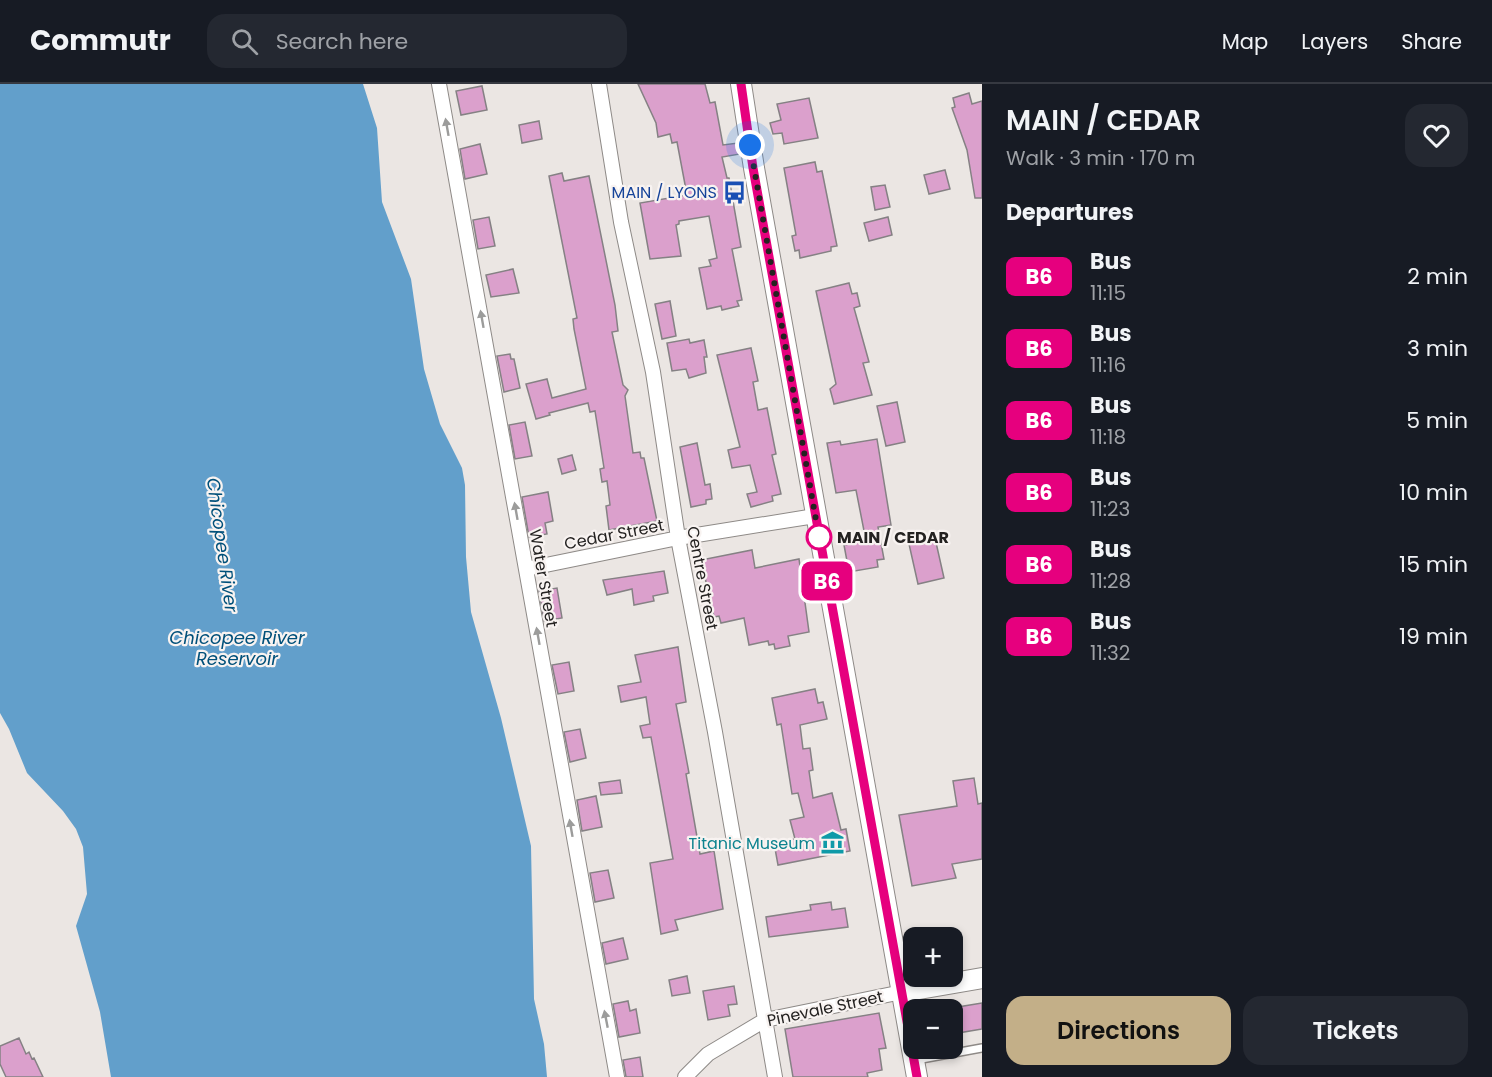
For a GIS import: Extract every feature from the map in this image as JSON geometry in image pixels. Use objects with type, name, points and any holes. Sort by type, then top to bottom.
[{"type":"main road","points":[[741,84],[815,516],[915,1069]]},
{"type":"main road","name":"Pinevale Street","points":[[902,992],[982,978]]},
{"type":"street","name":"Water Street","points":[[439,84],[617,1077]]},
{"type":"street","name":"Centre Street","points":[[599,84],[621,222],[653,372],[678,538],[715,732],[775,1077]]},
{"type":"street","name":"Cedar Street","points":[[526,569],[678,538],[815,516]]},
{"type":"street","name":"Pinevale Street","points":[[686,1077],[708,1054],[765,1020],[902,992]]},
{"type":"lane","points":[[915,1069],[982,1048]]},
{"type":"water","name":"Chicopee River Reservoir","points":[[0,84],[363,84],[377,128],[382,202],[411,279],[424,369],[440,424],[462,468],[465,485],[466,557],[471,612],[501,718],[531,846],[534,999],[544,1044],[547,1077],[111,1077],[100,1012],[76,926],[87,894],[83,847],[76,829],[63,811],[27,773],[0,713]]},
{"type":"building","points":[[638,84],[705,84],[710,103],[715,102],[723,145],[738,143],[740,154],[722,157],[727,178],[729,178],[741,247],[732,249],[742,300],[737,301],[739,306],[722,310],[721,306],[707,309],[699,268],[711,266],[709,260],[717,258],[709,216],[679,221],[676,225],[681,256],[650,259],[640,203],[687,195],[677,142],[672,143],[670,134],[658,137],[656,123]]},
{"type":"building","points":[[482,86],[487,110],[461,115],[456,91]]},
{"type":"building","points":[[969,93],[972,104],[982,101],[982,198],[975,198],[967,150],[952,108],[955,107],[953,98]]},
{"type":"building","points":[[809,98],[818,138],[784,144],[782,133],[773,134],[770,123],[781,120],[777,104]]},
{"type":"building","points":[[539,121],[542,139],[522,143],[519,125]]},
{"type":"building","points":[[480,144],[487,174],[465,179],[460,149]]},
{"type":"building","points":[[815,162],[817,172],[822,171],[837,246],[831,247],[831,251],[800,258],[799,250],[795,251],[792,236],[796,235],[784,168]]},
{"type":"building","points":[[945,170],[950,189],[929,194],[924,175]]},
{"type":"building","points":[[562,173],[564,181],[589,176],[615,305],[618,331],[612,332],[623,385],[628,390],[625,396],[633,453],[640,452],[641,458],[644,458],[657,521],[609,530],[606,506],[610,505],[607,481],[602,482],[600,469],[604,468],[595,411],[590,412],[588,403],[549,413],[550,415],[536,419],[526,384],[547,379],[552,398],[586,389],[574,329],[573,319],[577,318],[549,176]]},
{"type":"building","points":[[885,185],[890,207],[875,210],[871,187]]},
{"type":"building","points":[[489,217],[495,246],[478,249],[473,220]]},
{"type":"building","points":[[888,217],[892,235],[869,241],[864,223]]},
{"type":"building","points":[[513,269],[519,293],[491,297],[486,275]]},
{"type":"building","points":[[849,283],[852,294],[857,293],[860,306],[854,308],[869,362],[863,363],[872,395],[834,404],[830,389],[836,384],[816,291]]},
{"type":"building","points":[[670,301],[676,336],[662,339],[655,304]]},
{"type":"building","points":[[689,339],[690,343],[704,340],[707,357],[704,357],[706,373],[689,378],[686,369],[672,371],[667,343]]},
{"type":"building","points":[[751,348],[758,381],[753,382],[758,410],[767,408],[776,454],[772,455],[781,494],[772,496],[773,501],[751,507],[747,494],[757,492],[750,465],[732,468],[728,450],[740,447],[717,355]]},
{"type":"building","points":[[510,354],[511,359],[514,359],[520,388],[504,392],[497,356]]},
{"type":"building","points":[[897,402],[905,442],[886,446],[877,406]]},
{"type":"building","points":[[525,422],[532,456],[515,459],[509,425]]},
{"type":"building","points":[[877,439],[891,525],[878,527],[884,559],[877,560],[878,567],[849,572],[844,545],[866,541],[856,490],[836,493],[827,443],[840,441],[841,445]]},
{"type":"building","points":[[697,443],[705,485],[710,484],[712,499],[706,500],[706,504],[691,507],[680,447]]},
{"type":"building","points":[[572,455],[576,470],[562,474],[558,459]]},
{"type":"building","points":[[548,492],[553,521],[545,523],[547,534],[529,537],[522,497]]},
{"type":"building","points":[[935,538],[944,578],[918,584],[909,544]]},
{"type":"building","points":[[752,550],[755,568],[799,559],[809,632],[788,636],[790,646],[775,649],[774,644],[769,645],[768,641],[749,645],[744,618],[721,623],[719,616],[714,617],[701,560]]},
{"type":"building","points":[[664,571],[668,593],[653,596],[654,601],[634,605],[632,589],[607,595],[603,580]]},
{"type":"building","points":[[557,588],[562,618],[544,621],[539,591]]},
{"type":"building","points":[[678,647],[686,702],[676,704],[689,773],[686,774],[700,854],[714,851],[723,909],[675,920],[678,930],[661,934],[650,863],[673,859],[651,737],[643,738],[640,726],[650,724],[646,697],[621,702],[618,686],[641,682],[635,655]]},
{"type":"building","points":[[569,662],[574,691],[558,694],[552,665]]},
{"type":"building","points":[[815,689],[818,703],[823,702],[827,719],[800,725],[803,749],[810,748],[813,770],[809,771],[813,798],[832,793],[841,830],[846,829],[850,851],[778,865],[774,843],[795,839],[790,820],[804,817],[798,793],[792,794],[781,724],[777,725],[772,698]]},
{"type":"building","points":[[580,729],[586,758],[570,762],[564,732]]},
{"type":"building","points":[[974,778],[978,804],[982,803],[982,859],[952,864],[956,878],[912,886],[899,815],[957,806],[953,781]]},
{"type":"building","points":[[620,780],[622,793],[601,795],[599,783]]},
{"type":"building","points":[[596,796],[602,827],[582,831],[577,800]]},
{"type":"building","points":[[608,870],[614,898],[595,902],[590,873]]},
{"type":"building","points":[[831,902],[832,910],[845,908],[848,927],[769,937],[766,917],[811,910],[810,905]]},
{"type":"building","points":[[623,938],[628,959],[606,964],[602,943]]},
{"type":"building","points":[[687,976],[690,993],[672,996],[669,980]]},
{"type":"building","points":[[734,986],[737,1004],[728,1005],[730,1016],[708,1020],[703,991]]},
{"type":"building","points":[[628,1001],[630,1011],[636,1009],[640,1033],[619,1037],[613,1004]]},
{"type":"building","points":[[982,1003],[982,1029],[963,1032],[963,1006]]},
{"type":"building","points":[[879,1013],[886,1048],[879,1049],[882,1070],[867,1073],[868,1077],[793,1077],[785,1029]]},
{"type":"building","points":[[19,1038],[26,1054],[29,1052],[32,1059],[34,1058],[43,1077],[6,1077],[0,1064],[0,1046]]},
{"type":"building","points":[[640,1057],[643,1077],[626,1077],[623,1060]]},
{"type":"bus line","name":"B6","points":[[741,84],[753,168],[917,1077]]},
{"type":"place","name":"MAIN / LYONS","points":[[735,192]]},
{"type":"place","name":"MAIN / CEDAR","points":[[819,537]]},
{"type":"place","name":"Titanic Museum","points":[[833,843]]},
{"type":"route","points":[[750,145],[820,539],[819,537]]},
{"type":"water label","name":"Chicopee River","points":[[222,545]]}]
